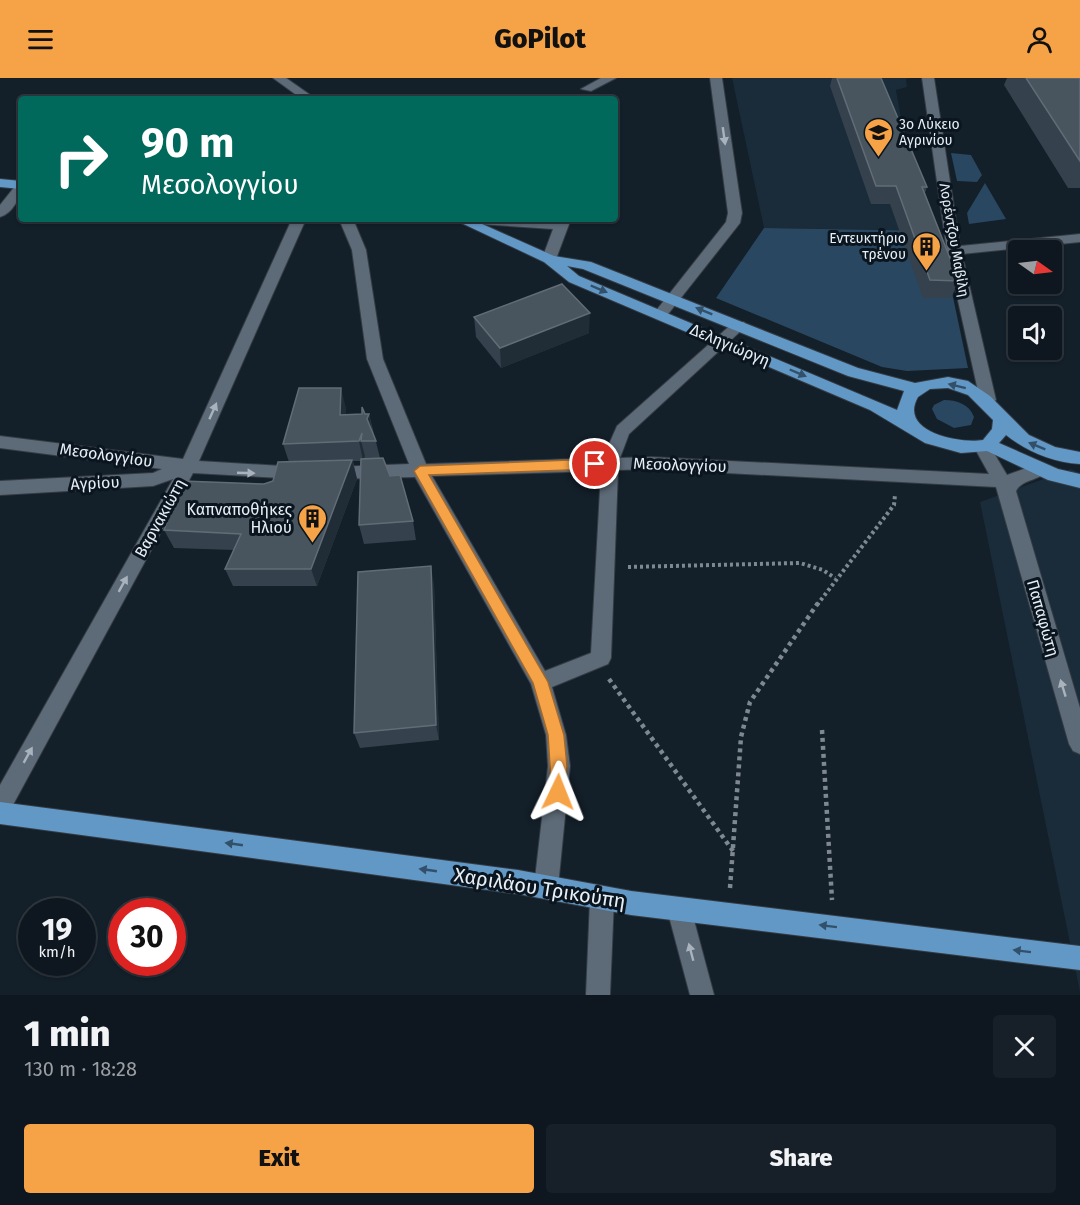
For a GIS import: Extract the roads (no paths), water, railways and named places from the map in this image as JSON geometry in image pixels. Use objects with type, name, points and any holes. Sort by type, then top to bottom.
[{"type":"main road","points":[[0,183],[18,186]]},
{"type":"main road","name":"Δεληγιώργη","points":[[467,222],[549,260],[574,279],[876,406],[913,426]]},
{"type":"main road","name":"Δεληγιώργη","points":[[549,260],[586,265],[674,298],[862,375],[916,389]]},
{"type":"main road","points":[[1001,420],[996,439],[985,446],[970,449],[945,446],[921,434],[913,426],[906,408],[908,398],[916,389],[935,383],[949,383],[977,392],[988,400],[1001,420],[1026,441],[1057,454],[1080,458]]},
{"type":"main road","points":[[985,446],[1040,469],[1080,481]]},
{"type":"main road","name":"Χαριλάου Τρικούπη","points":[[0,813],[546,887],[602,899],[1080,958]]},
{"type":"street","points":[[280,78],[302,96]]},
{"type":"street","points":[[587,89],[610,78]]},
{"type":"street","points":[[660,315],[728,232],[735,213],[716,78]]},
{"type":"street","name":"Λορέντζου Μαβίλη","points":[[928,78],[954,251],[988,400]]},
{"type":"street","points":[[0,213],[18,190]]},
{"type":"street","name":"Βαρνακιώτη","points":[[0,806],[188,467],[298,222]]},
{"type":"street","points":[[347,222],[359,250],[375,359],[420,471],[540,682],[556,735],[559,766],[546,887]]},
{"type":"street","points":[[549,260],[563,222]]},
{"type":"street","points":[[954,251],[1074,239],[1080,253]]},
{"type":"street","points":[[540,682],[597,662],[601,658],[610,464],[613,449],[623,430],[739,325]]},
{"type":"street","name":"Μεσολογγίου","points":[[0,442],[239,473],[420,471],[650,463],[892,476],[1004,486]]},
{"type":"street","name":"Παπαφώτη","points":[[985,446],[1004,486],[1080,744]]},
{"type":"street","name":"Αγρίου","points":[[0,488],[153,479],[188,467]]},
{"type":"street","points":[[1004,486],[1023,474],[1040,469]]},
{"type":"street","points":[[598,995],[602,899]]},
{"type":"street","points":[[679,909],[702,995]]},
{"type":"place","name":"3ο Λύκειο Αγρινίου","points":[[878,158]]},
{"type":"place","name":"Εντευκτήριο τρένου","points":[[927,272]]},
{"type":"place","name":"Καπναποθήκες Ηλιού","points":[[313,544]]}]
